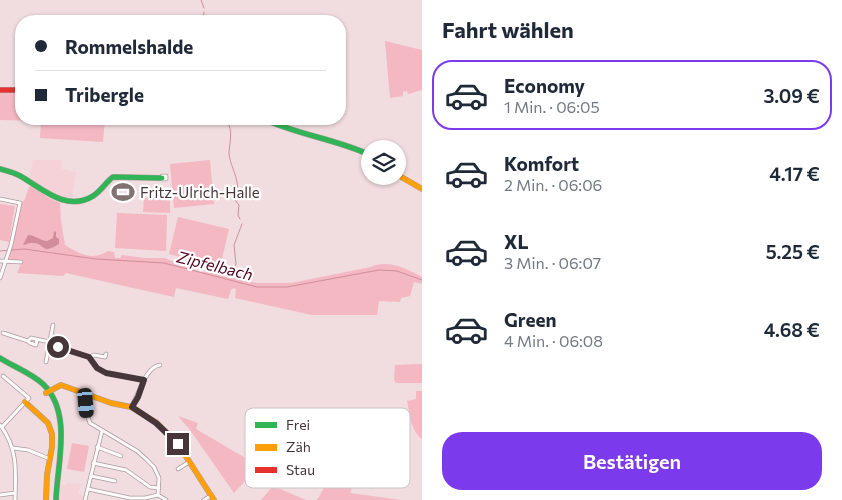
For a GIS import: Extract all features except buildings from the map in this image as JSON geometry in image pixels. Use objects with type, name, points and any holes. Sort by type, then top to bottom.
[{"type":"street","points":[[0,90],[15,90]]},
{"type":"street","points":[[277,125],[286,129],[336,141],[361,151]]},
{"type":"street","points":[[0,169],[24,178],[50,196],[66,201],[92,197],[113,177],[162,178]]},
{"type":"street","points":[[406,181],[422,190]]},
{"type":"street","points":[[0,199],[20,203],[11,245],[0,278]]},
{"type":"street","points":[[0,261],[21,262]]},
{"type":"street","points":[[46,362],[53,325]]},
{"type":"street","points":[[3,333],[28,340],[31,338],[50,342],[60,349],[89,357],[94,355],[105,357],[106,354]]},
{"type":"street","points":[[89,357],[97,368],[106,373],[144,380]]},
{"type":"street","points":[[0,358],[33,378],[47,392],[55,405],[61,422],[63,436],[56,485],[56,500]]},
{"type":"street","points":[[132,407],[144,380],[152,368],[160,365]]},
{"type":"street","points":[[3,376],[29,398],[1,426],[13,448],[16,461],[15,500]]},
{"type":"street","points":[[47,392],[61,385],[111,403],[132,407],[165,430],[178,444],[213,498],[204,500]]},
{"type":"street","points":[[89,395],[86,403],[88,419],[94,426],[132,447],[154,467],[159,478],[158,495]]},
{"type":"street","points":[[25,402],[50,427],[53,440],[47,475],[46,500]]},
{"type":"street","points":[[85,500],[102,430]]},
{"type":"street","points":[[97,447],[121,456]]},
{"type":"street","points":[[13,448],[28,450],[50,459]]},
{"type":"street","points":[[178,469],[190,462]]},
{"type":"street","points":[[94,463],[126,470],[150,487],[159,488]]},
{"type":"street","points":[[90,476],[115,481]]},
{"type":"street","points":[[88,489],[130,498],[145,498],[158,495],[166,500]]},
{"type":"street","points":[[0,495],[15,493]]},
{"type":"shaded area","points":[[385,41],[422,50],[422,90],[408,94],[407,91],[403,92],[403,96],[390,98]]},
{"type":"shaded area","points":[[15,92],[15,120],[0,120],[0,93]]},
{"type":"shaded area","points":[[41,125],[104,125],[103,142],[40,138]]},
{"type":"shaded area","points":[[33,160],[61,160],[62,169],[76,172],[72,198],[57,196],[29,179]]},
{"type":"shaded area","points":[[210,160],[214,204],[174,208],[170,164]]},
{"type":"shaded area","points":[[31,186],[60,203],[65,245],[86,255],[97,256],[108,251],[114,252],[115,258],[120,258],[122,255],[164,258],[200,272],[211,272],[257,283],[291,283],[384,264],[404,268],[422,277],[422,284],[414,282],[410,296],[401,298],[400,302],[379,301],[377,315],[312,315],[235,298],[236,289],[233,288],[228,299],[176,288],[174,297],[66,273],[63,276],[17,273],[22,261],[9,259],[21,204]]},
{"type":"shaded area","points":[[144,198],[170,199],[170,213],[143,212]]},
{"type":"shaded area","points":[[0,204],[15,206],[9,242],[0,240]]},
{"type":"shaded area","points":[[117,213],[167,215],[166,251],[115,248]]},
{"type":"shaded area","points":[[178,217],[229,229],[220,267],[169,254]]},
{"type":"shaded area","points":[[54,231],[59,239],[59,244],[53,247],[46,249],[36,243],[23,245],[28,235],[47,241],[53,238]]},
{"type":"shaded area","points":[[422,364],[422,383],[396,383],[394,380],[395,365]]},
{"type":"shaded area","points":[[416,391],[422,391],[422,439],[413,426],[407,401],[416,399]]},
{"type":"shaded area","points":[[178,416],[198,423],[196,429],[245,458],[245,481],[234,493]]},
{"type":"shaded area","points":[[72,443],[89,446],[84,472],[67,469]]},
{"type":"shaded area","points":[[67,483],[81,484],[78,493],[85,496],[83,500],[59,500],[60,485],[66,485]]},
{"type":"shaded area","points":[[271,488],[278,488],[306,500],[261,500]]},
{"type":"shaded area","points":[[324,488],[352,488],[350,493],[401,500],[317,500]]},
{"type":"waterway","points":[[201,0],[204,8]]},
{"type":"waterway","points":[[229,125],[231,132],[229,152],[237,181],[237,193],[234,199],[239,205],[238,215],[240,219]]},
{"type":"waterway","points":[[231,274],[236,264],[234,245],[242,224]]},
{"type":"waterway","name":"Zipfelbach","points":[[0,251],[24,249],[96,259],[164,263],[257,287],[287,287],[379,270],[397,271],[422,280]]},
{"type":"traffic: fast","points":[[280,125],[361,152]]},
{"type":"traffic: fast","points":[[0,169],[19,176],[47,193],[74,202],[93,196],[113,177],[162,178]]},
{"type":"traffic: fast","points":[[0,358],[28,373],[43,384],[52,396],[58,409],[61,439],[56,500]]},
{"type":"traffic: slow","points":[[406,180],[422,189]]},
{"type":"traffic: slow","points":[[46,393],[61,385],[111,403],[131,407],[157,423],[178,444],[214,500]]},
{"type":"traffic: slow","points":[[25,402],[48,423],[52,434],[46,500]]},
{"type":"traffic: jam","points":[[0,90],[15,90]]},
{"type":"place","name":"Fritz-Ulrich-Halle","points":[[123,192]]},
{"type":"route","points":[[58,347],[89,357],[97,368],[106,373],[144,380],[132,407],[165,430],[178,444]]}]
